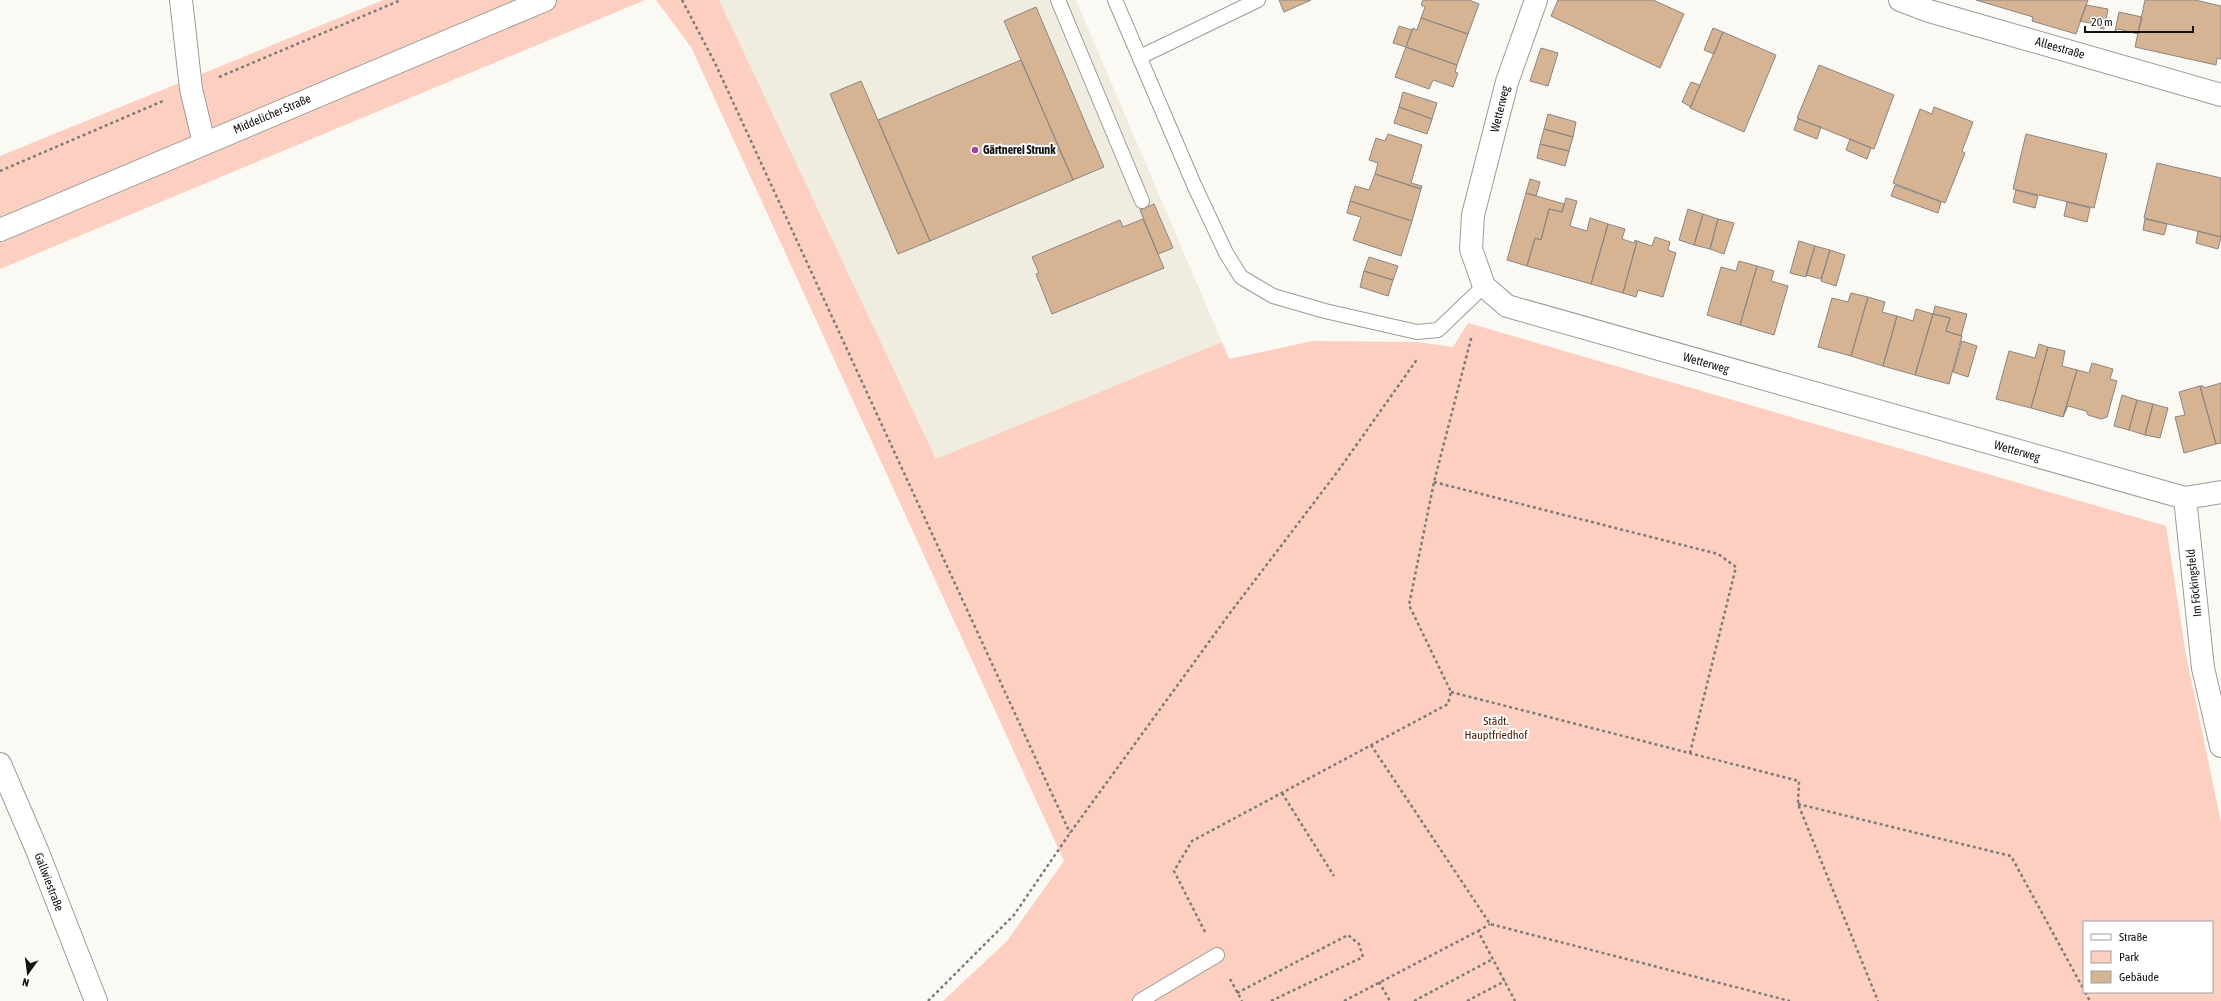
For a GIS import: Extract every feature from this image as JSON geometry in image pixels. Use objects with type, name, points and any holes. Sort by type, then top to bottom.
[{"type":"street","points":[[181,0],[191,89],[204,143]]},
{"type":"street","name":"Middelicher Straße","points":[[0,230],[545,0]]},
{"type":"street","name":"Wetterweg","points":[[1536,0],[1507,82],[1473,214],[1471,249],[1484,286],[1507,306],[2185,498],[2221,492]]},
{"type":"street","name":"Alleestraße","points":[[1900,0],[1929,11],[2221,95]]},
{"type":"street","name":"Im Föckingsfeld","points":[[2185,498],[2212,670],[2221,746]]},
{"type":"street","name":"Gallwiestraße","points":[[0,764],[37,850],[96,1001]]},
{"type":"lane","points":[[1058,0],[1142,201]]},
{"type":"lane","points":[[1115,0],[1198,194],[1226,253],[1241,277],[1273,296],[1325,311],[1417,332],[1438,330],[1484,286]]},
{"type":"lane","points":[[1140,57],[1258,0]]},
{"type":"lane","points":[[1140,1001],[1217,955]]},
{"type":"path","points":[[682,0],[715,63],[1070,833]]},
{"type":"path","points":[[928,1001],[1014,915],[1070,833],[1230,613],[1338,471],[1438,330]]},
{"type":"path","points":[[1242,1001],[1174,871],[1192,841],[1448,704],[1450,692],[1409,605],[1434,482],[1473,332]]},
{"type":"path","points":[[1434,482],[1718,554],[1736,567],[1690,753]]},
{"type":"path","points":[[1450,692],[1800,781],[1798,804],[1878,1001]]},
{"type":"path","points":[[1371,745],[1490,924],[1790,1001]]},
{"type":"path","points":[[1282,793],[1334,876]]},
{"type":"path","points":[[1798,804],[2011,856],[2083,989]]},
{"type":"path","points":[[1344,1001],[1490,924]]},
{"type":"path","points":[[1478,931],[1515,1001]]},
{"type":"path","points":[[1237,993],[1348,935],[1359,944],[1363,957],[1271,1001]]},
{"type":"path","points":[[1414,1001],[1493,959]]},
{"type":"path","points":[[1467,1001],[1505,981]]},
{"type":"path","points":[[1379,982],[1390,1001]]},
{"type":"shaded area","points":[[719,0],[1076,0],[1222,342],[936,459]]},
{"type":"green space","points":[[383,0],[645,0],[0,269],[0,156]]},
{"type":"green space","name":"Städt. Hauptfriedhof","points":[[656,0],[719,0],[936,459],[1222,342],[1229,359],[1313,341],[1417,342],[1453,347],[1468,323],[2166,526],[2186,655],[2221,822],[2221,1001],[943,1001],[1007,941],[1064,861],[691,47]]},
{"type":"building","points":[[1279,0],[1311,0],[1284,12]]},
{"type":"building","points":[[1423,0],[1469,0],[1479,4],[1468,34],[1421,18],[1425,7],[1421,5]]},
{"type":"building","points":[[1558,0],[1653,0],[1684,14],[1660,68],[1551,16]]},
{"type":"building","points":[[1976,0],[2088,0],[2076,34],[2032,21],[2033,17]]},
{"type":"building","points":[[2145,0],[2195,0],[2221,6],[2221,59],[2217,58],[2216,65],[2135,47]]},
{"type":"building","points":[[2086,5],[2108,9],[2104,29],[2100,28],[2100,25],[2080,21]]},
{"type":"building","points":[[1036,7],[1104,167],[1073,180],[1004,21]]},
{"type":"building","points":[[2119,12],[2142,17],[2138,34],[2118,29],[2115,31]]},
{"type":"building","points":[[1421,18],[1468,34],[1457,65],[1406,47],[1413,28],[1417,30]]},
{"type":"building","points":[[1399,26],[1412,30],[1406,47],[1393,43]]},
{"type":"building","points":[[1713,28],[1723,32],[1714,54],[1704,50]]},
{"type":"building","points":[[1723,32],[1776,55],[1744,132],[1690,108]]},
{"type":"building","points":[[1406,47],[1457,65],[1455,72],[1458,73],[1453,87],[1433,80],[1429,89],[1395,77]]},
{"type":"building","points":[[1541,48],[1558,53],[1548,86],[1530,81]]},
{"type":"building","name":"Gärtnerei Strunk","points":[[1021,60],[1073,180],[930,241],[878,120]]},
{"type":"building","points":[[1819,65],[1894,95],[1874,149],[1797,118]]},
{"type":"building","points":[[861,81],[930,241],[898,254],[830,94]]},
{"type":"building","points":[[1691,82],[1700,85],[1691,107],[1682,102]]},
{"type":"building","points":[[1403,92],[1437,103],[1432,119],[1399,107]]},
{"type":"building","points":[[1399,107],[1432,119],[1427,134],[1394,123]]},
{"type":"building","points":[[1934,107],[1973,122],[1962,151],[1965,153],[1945,203],[1893,183],[1920,109],[1932,114]]},
{"type":"building","points":[[1548,114],[1576,122],[1573,137],[1544,129]]},
{"type":"building","points":[[1798,119],[1821,127],[1817,139],[1794,130]]},
{"type":"building","points":[[1544,129],[1573,137],[1569,151],[1540,144]]},
{"type":"building","points":[[1388,134],[1422,145],[1411,183],[1422,186],[1421,189],[1375,174],[1378,163],[1369,160],[1376,138],[1385,141]]},
{"type":"building","points":[[2026,134],[2107,154],[2094,208],[2013,189]]},
{"type":"building","points":[[1850,139],[1871,148],[1867,159],[1846,150]]},
{"type":"building","points":[[1540,144],[1569,151],[1565,166],[1537,158]]},
{"type":"building","points":[[2157,163],[2221,178],[2221,237],[2144,218]]},
{"type":"building","points":[[1375,174],[1421,189],[1412,221],[1350,201],[1355,186],[1369,190]]},
{"type":"building","points":[[1530,179],[1540,182],[1536,196],[1526,193]]},
{"type":"building","points":[[1895,185],[1941,202],[1938,213],[1891,196]]},
{"type":"building","points":[[2016,190],[2038,196],[2035,208],[2013,202]]},
{"type":"building","points":[[1526,193],[1564,204],[1562,212],[1549,209],[1541,240],[1535,238],[1527,266],[1507,260]]},
{"type":"building","points":[[1566,198],[1577,201],[1570,226],[1587,231],[1590,218],[1608,224],[1591,284],[1527,266],[1535,238],[1541,240],[1549,209],[1562,212]]},
{"type":"building","points":[[1350,201],[1412,221],[1401,256],[1353,240],[1361,217],[1347,213]]},
{"type":"building","points":[[2067,202],[2090,208],[2087,222],[2064,216]]},
{"type":"building","points":[[1154,204],[1173,248],[1158,254],[1140,210]]},
{"type":"building","points":[[1688,209],[1703,214],[1694,245],[1679,240]]},
{"type":"building","points":[[1703,214],[1718,219],[1710,249],[1694,245]]},
{"type":"building","points":[[1143,219],[1164,268],[1052,314],[1036,274],[1039,273],[1032,257],[1120,220],[1123,227]]},
{"type":"building","points":[[1718,219],[1734,223],[1724,254],[1710,249]]},
{"type":"building","points":[[2145,219],[2167,224],[2164,235],[2143,230]]},
{"type":"building","points":[[1608,224],[1625,229],[1622,239],[1634,243],[1635,240],[1637,241],[1623,293],[1591,284]]},
{"type":"building","points":[[2198,231],[2221,237],[2218,249],[2196,243]]},
{"type":"building","points":[[1655,237],[1670,242],[1668,250],[1676,253],[1663,297],[1638,290],[1636,297],[1623,293],[1637,241],[1652,246]]},
{"type":"building","points":[[1799,241],[1815,246],[1806,277],[1790,273]]},
{"type":"building","points":[[1815,246],[1830,250],[1821,279],[1806,275]]},
{"type":"building","points":[[1830,250],[1845,255],[1836,286],[1821,281]]},
{"type":"building","points":[[1369,257],[1398,266],[1393,280],[1364,271]]},
{"type":"building","points":[[1739,261],[1757,266],[1740,325],[1707,315],[1721,267],[1736,271]]},
{"type":"building","points":[[1757,266],[1774,271],[1771,281],[1788,286],[1774,335],[1740,325]]},
{"type":"building","points":[[1364,271],[1393,280],[1388,296],[1360,287]]},
{"type":"building","points":[[1851,293],[1868,297],[1851,356],[1818,347],[1832,298],[1848,302]]},
{"type":"building","points":[[1868,297],[1885,302],[1882,312],[1897,316],[1883,366],[1851,356]]},
{"type":"building","points":[[1935,306],[1967,314],[1961,336],[1946,331],[1950,318],[1933,314]]},
{"type":"building","points":[[1916,309],[1933,314],[1915,375],[1883,366],[1897,316],[1913,321]]},
{"type":"building","points":[[1933,314],[1950,318],[1946,331],[1962,336],[1949,384],[1915,375]]},
{"type":"building","points":[[1962,341],[1977,346],[1968,377],[1953,372]]},
{"type":"building","points":[[2039,344],[2048,347],[2031,408],[1996,399],[2009,351],[2035,358]]},
{"type":"building","points":[[2048,347],[2065,351],[2062,366],[2077,370],[2063,417],[2031,408]]},
{"type":"building","points":[[2092,363],[2113,369],[2110,379],[2117,381],[2107,417],[2101,419],[2088,415],[2086,411],[2068,406],[2063,417],[2077,370],[2089,373]]},
{"type":"building","points":[[2221,383],[2221,443],[2216,444],[2200,386],[2203,386],[2204,388]]},
{"type":"building","points":[[2200,386],[2216,444],[2184,453],[2175,417],[2185,415],[2179,392]]},
{"type":"building","points":[[2122,395],[2137,400],[2129,430],[2114,426]]},
{"type":"building","points":[[2137,400],[2153,404],[2145,435],[2129,430]]},
{"type":"building","points":[[2153,404],[2168,408],[2160,438],[2145,435]]},
{"type":"place","name":"Gärtnerei Strunk","points":[[975,150]]}]
